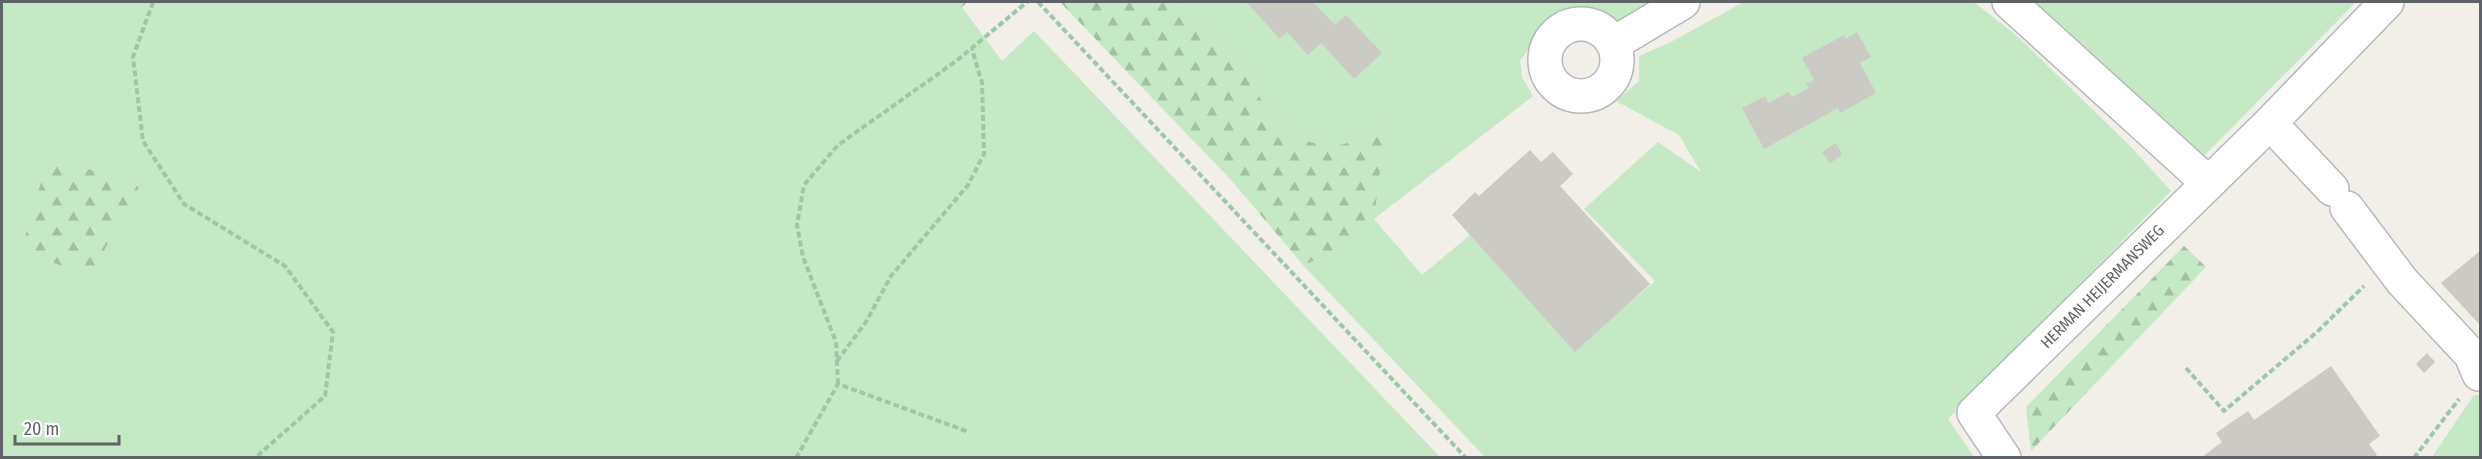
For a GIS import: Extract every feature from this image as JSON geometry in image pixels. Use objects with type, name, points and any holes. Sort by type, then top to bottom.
[{"type":"street","points":[[1613,44],[1683,2]]},
{"type":"street","points":[[2009,2],[2207,182]]},
{"type":"street","name":"HERMAN HEIJERMANSWEG","points":[[2004,458],[1974,413],[2207,182],[2270,123],[2387,2]]},
{"type":"street","points":[[2270,123],[2339,198],[2402,281],[2472,355],[2479,374]]},
{"type":"path","points":[[153,2],[133,57],[143,141],[184,204],[285,266],[333,332],[325,396],[255,458]]},
{"type":"path","points":[[795,458],[838,384],[836,342],[803,257],[797,225],[804,185],[838,144],[972,49],[1026,2]]},
{"type":"path","points":[[1038,2],[1466,458]]},
{"type":"path","points":[[837,362],[866,322],[891,276],[968,185],[984,154],[982,82],[972,49]]},
{"type":"path","points":[[2186,368],[2224,411],[2317,332],[2387,262]]},
{"type":"path","points":[[2414,458],[2479,374]]},
{"type":"path","points":[[838,384],[969,432]]},
{"type":"green space","points":[[2,2],[958,2],[1002,61],[1034,31],[1440,457],[2,457]]},
{"type":"green space","points":[[944,2],[968,2],[953,14]]},
{"type":"green space","points":[[1060,2],[1175,2],[1246,72],[1266,109],[1297,138],[1330,148],[1354,141],[1387,113],[1374,219],[1340,251],[1303,265],[1232,181]]},
{"type":"green space","points":[[1175,2],[1684,2],[1617,27],[1606,15],[1587,13],[1547,27],[1520,60],[1522,77],[1533,96],[1374,219],[1422,275],[1470,235],[1574,350],[1655,281],[1584,209],[1658,142],[1701,172],[1679,135],[1616,101],[1639,81],[1639,56],[1669,43],[1744,2],[1974,2],[2017,36],[2130,146],[2171,191],[1948,419],[1974,457],[1485,457],[1303,265],[1340,251],[1387,114],[1355,141],[1330,148],[1297,138],[1266,109],[1246,72]]},
{"type":"green space","points":[[2020,2],[2356,2],[2196,164]]},
{"type":"green space","points":[[49,155],[139,187],[90,276],[21,251]]},
{"type":"green space","points":[[2184,246],[2206,267],[2031,451],[2026,407]]},
{"type":"green space","points":[[2474,395],[2480,395],[2480,457],[2432,457]]},
{"type":"building","points":[[1246,2],[1313,2],[1335,25],[1346,15],[1382,53],[1354,79],[1321,43],[1308,55],[1287,32],[1280,39]]},
{"type":"building","points":[[1857,32],[1871,57],[1860,63],[1876,93],[1840,113],[1838,108],[1764,149],[1742,108],[1765,96],[1768,103],[1789,92],[1792,97],[1809,88],[1806,84],[1814,80],[1802,58],[1844,35],[1846,39]]},
{"type":"building","points":[[1836,143],[1842,155],[1830,163],[1822,152]]},
{"type":"building","points":[[1530,150],[1541,162],[1553,152],[1573,174],[1560,186],[1650,284],[1575,352],[1452,215],[1475,192],[1479,196]]},
{"type":"building","points":[[2480,251],[2480,325],[2441,283]]},
{"type":"building","points":[[2427,353],[2435,362],[2424,373],[2416,364]]},
{"type":"building","points":[[2331,366],[2380,436],[2369,444],[2377,455],[2373,458],[2201,458],[2222,442],[2216,433],[2248,411],[2254,420]]}]
